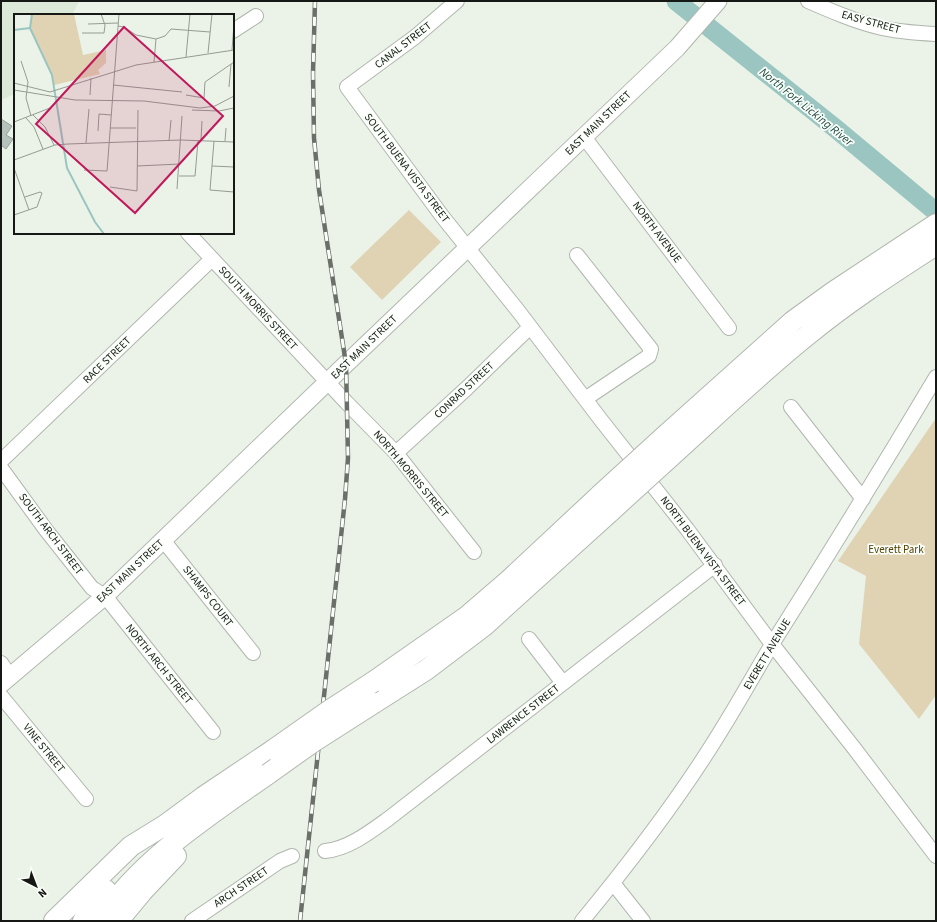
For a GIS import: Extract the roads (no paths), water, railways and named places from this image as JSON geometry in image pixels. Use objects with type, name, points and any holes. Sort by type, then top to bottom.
[{"type":"highway","points":[[100,921],[110,906],[141,873],[183,836],[313,742],[426,670],[484,626],[606,503],[673,441],[793,321],[876,262],[936,224]]},
{"type":"highway","points":[[673,441],[769,368],[808,334],[844,306],[936,245]]},
{"type":"highway","points":[[54,921],[132,846],[165,825],[326,712],[373,682],[466,617],[509,580],[606,503]]},
{"type":"highway","points":[[118,921],[210,816]]},
{"type":"highway","points":[[84,921],[99,898],[165,825]]},
{"type":"main road","name":"EAST MAIN STREET","points":[[4,674],[105,596],[677,48],[718,1]]},
{"type":"street","name":"CANAL STREET","points":[[347,87],[415,37],[457,1]]},
{"type":"street","name":"EASY STREET","points":[[808,1],[838,14],[877,27],[903,32],[936,34]]},
{"type":"street","points":[[234,30],[256,16]]},
{"type":"street","name":"SOUTH BUENA VISTA STREET","points":[[347,87],[468,248]]},
{"type":"street","name":"NORTH AVENUE","points":[[584,137],[729,328]]},
{"type":"street","name":"SOUTH MORRIS STREET","points":[[189,234],[328,382]]},
{"type":"street","name":"NORTH BUENA VISTA STREET","points":[[468,248],[715,565],[772,644],[854,748],[936,856]]},
{"type":"street","points":[[577,255],[651,349],[649,356],[585,398]]},
{"type":"street","name":"RACE STREET","points":[[1,461],[212,259]]},
{"type":"street","name":"CONRAD STREET","points":[[396,453],[467,388],[530,327]]},
{"type":"street","name":"EVERETT AVENUE","points":[[582,921],[656,826],[705,756],[936,377]]},
{"type":"street","name":"NORTH MORRIS STREET","points":[[328,382],[396,453],[474,552]]},
{"type":"street","points":[[791,406],[863,499]]},
{"type":"street","name":"SOUTH ARCH STREET","points":[[1,468],[46,530],[92,588],[105,596]]},
{"type":"street","name":"SHAMPS COURT","points":[[163,540],[253,653]]},
{"type":"street","name":"LAWRENCE STREET","points":[[325,851],[342,847],[383,823],[715,565]]},
{"type":"street","name":"NORTH ARCH STREET","points":[[105,596],[213,732]]},
{"type":"street","points":[[529,638],[563,683]]},
{"type":"street","name":"VINE STREET","points":[[1,696],[86,799]]},
{"type":"street","name":"ARCH STREET","points":[[192,921],[280,861],[292,856]]},
{"type":"street","points":[[613,883],[643,921]]},
{"type":"waterway","name":"North Fork Licking River","points":[[676,1],[835,128],[936,212]]},
{"type":"railway","points":[[300,921],[345,499],[348,458],[346,364],[319,190],[314,138],[313,73],[315,1]]},
{"type":"park label","name":"Everett Park","points":[[896,549]]}]
